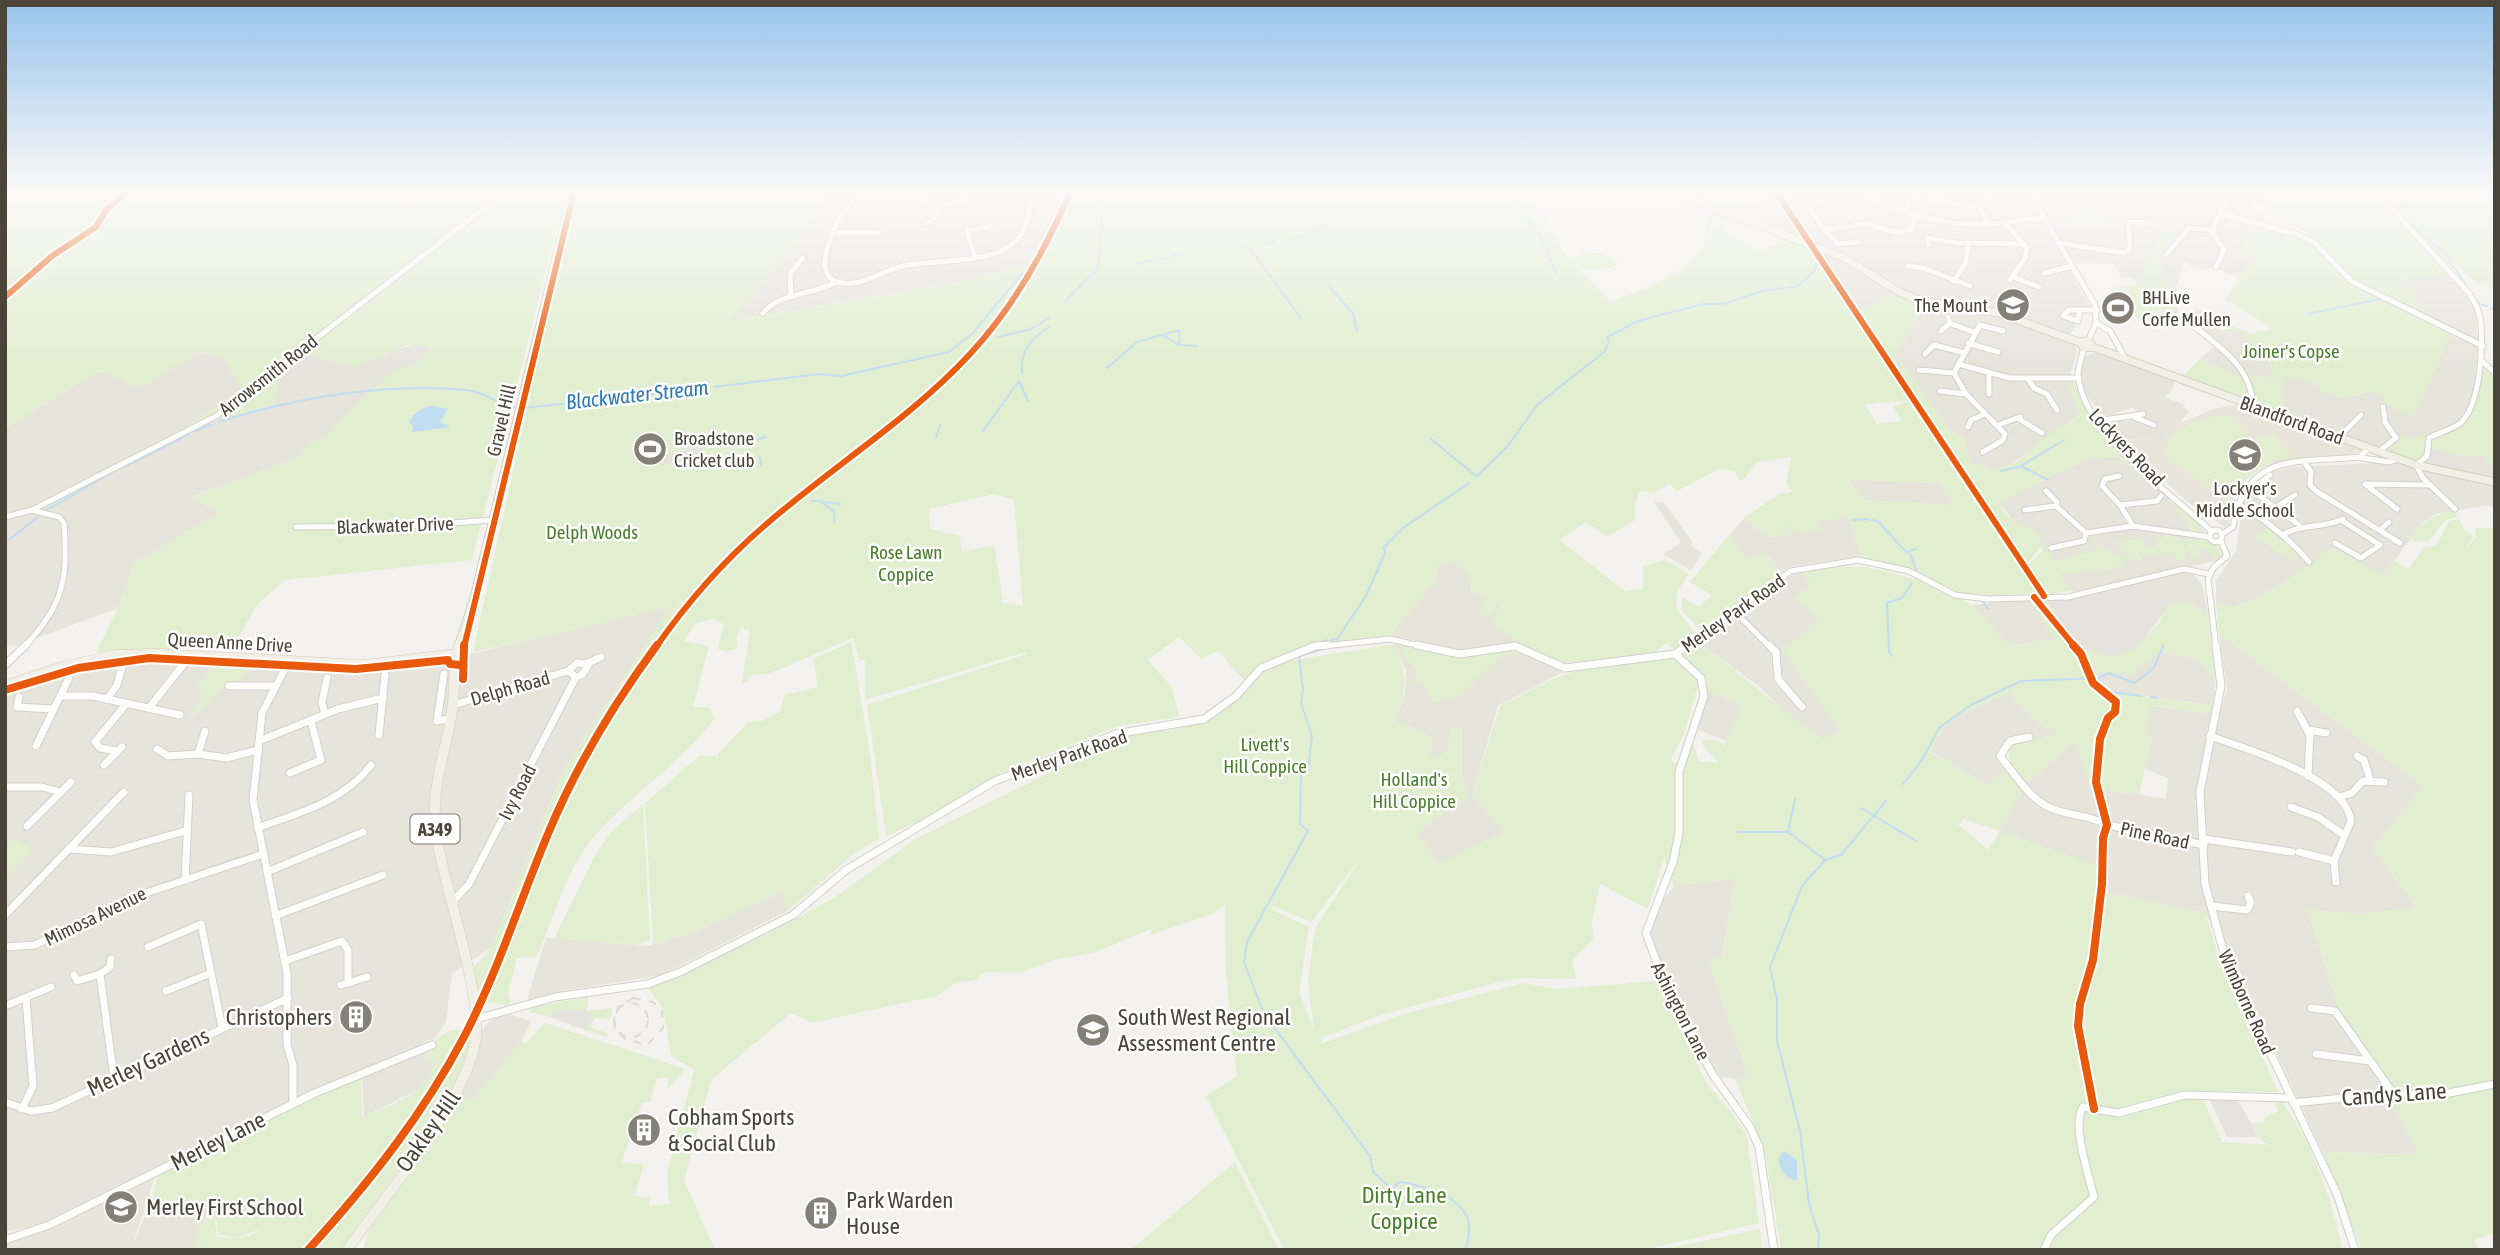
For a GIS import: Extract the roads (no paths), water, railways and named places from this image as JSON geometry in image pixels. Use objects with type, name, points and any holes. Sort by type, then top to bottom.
[{"type":"main road","name":"Gravel Hill","points":[[476,1019],[434,822],[438,765],[453,705],[456,654],[493,520],[558,251]]},
{"type":"main road","name":"Blandford Road","points":[[1827,251],[1854,262],[1891,287],[1921,301],[1998,313],[2398,459],[2495,482]]},
{"type":"main road","name":"Queen Anne Drive","points":[[5,686],[99,658],[139,654],[383,664],[456,654]]},
{"type":"main road","name":"Oakley Hill","points":[[347,1250],[449,1107],[475,1045],[476,1019]]},
{"type":"main road","name":"Oakley Hill","points":[[353,1250],[356,1234]]},
{"type":"street","name":"Arrowsmith Road","points":[[5,517],[32,510],[216,416],[429,251]]},
{"type":"street","points":[[827,251],[823,267],[827,276],[836,282],[853,284],[903,266],[975,258],[1007,251]]},
{"type":"street","points":[[973,251],[975,258]]},
{"type":"street","points":[[1954,281],[1966,262],[1967,251]]},
{"type":"street","points":[[2026,251],[2027,254],[2011,279],[2039,286]]},
{"type":"street","points":[[1958,364],[1989,375],[2028,379],[2058,375],[2077,378],[2077,366],[2096,323],[2097,310],[2063,251]]},
{"type":"street","points":[[2108,251],[2124,253],[2127,251]]},
{"type":"street","points":[[2166,255],[2170,251]]},
{"type":"street","points":[[2216,267],[2224,251]]},
{"type":"street","points":[[2322,251],[2351,281],[2483,346]]},
{"type":"street","points":[[2430,251],[2469,293],[2479,311],[2483,346],[2483,362],[2468,414],[2448,431],[2429,438],[2427,456],[2416,465],[2430,485],[2455,509]]},
{"type":"street","points":[[791,297],[790,273],[803,258]]},
{"type":"street","points":[[1908,266],[1970,286]]},
{"type":"street","points":[[2045,273],[2072,266]]},
{"type":"street","points":[[763,313],[773,303],[818,293],[836,282]]},
{"type":"street","points":[[2080,309],[2097,310]]},
{"type":"street","points":[[1941,331],[1948,320],[1976,333]]},
{"type":"street","points":[[2187,321],[2233,360],[2247,380],[2253,406]]},
{"type":"street","points":[[2096,323],[2107,328],[2126,360]]},
{"type":"street","points":[[1954,373],[1968,343],[1981,324],[2003,331]]},
{"type":"street","points":[[1968,343],[1998,352]]},
{"type":"street","points":[[2115,356],[2118,344]]},
{"type":"street","points":[[1925,354],[1934,345],[1965,353]]},
{"type":"street","points":[[2483,362],[2495,373]]},
{"type":"street","points":[[1919,370],[1954,373]]},
{"type":"street","points":[[1954,373],[1966,394],[1998,425],[2005,438],[1983,452]]},
{"type":"street","points":[[1988,389],[1989,375]]},
{"type":"street","name":"Lockyers Road","points":[[2077,378],[2084,400],[2097,421],[2211,534]]},
{"type":"street","points":[[2028,379],[2034,388],[2047,394],[2057,410]]},
{"type":"street","points":[[1943,395],[1966,394]]},
{"type":"street","points":[[2378,452],[2396,438],[2385,422],[2383,407]]},
{"type":"street","points":[[1961,420],[1969,426],[1971,420],[1985,414]]},
{"type":"street","points":[[2097,421],[2143,414]]},
{"type":"street","points":[[2339,437],[2347,425],[2361,415]]},
{"type":"street","points":[[1998,425],[2020,417],[2042,433]]},
{"type":"street","points":[[2134,417],[2154,425]]},
{"type":"street","points":[[2360,457],[2365,455],[2368,448]]},
{"type":"street","points":[[2222,538],[2233,527],[2235,503],[2240,491],[2257,474],[2281,464],[2360,457],[2389,462],[2398,459]]},
{"type":"street","points":[[2305,463],[2311,472],[2310,485],[2380,545],[2361,558],[2335,543]]},
{"type":"street","points":[[2270,475],[2251,490],[2299,525]]},
{"type":"street","points":[[2119,476],[2105,479],[2102,483],[2133,526]]},
{"type":"street","points":[[2359,477],[2397,509]]},
{"type":"street","points":[[2365,484],[2430,485]]},
{"type":"street","points":[[2046,491],[2086,533]]},
{"type":"street","points":[[2276,507],[2295,495]]},
{"type":"street","points":[[2120,505],[2157,501],[2161,496]]},
{"type":"street","points":[[2031,512],[2056,504],[2065,497]]},
{"type":"street","points":[[2235,503],[2250,509],[2262,523],[2283,535],[2298,547],[2297,555],[2309,562]]},
{"type":"street","points":[[5,665],[45,627],[60,606],[65,561],[64,523],[59,517],[32,510]]},
{"type":"street","points":[[2283,535],[2299,525],[2332,525],[2345,516],[2362,517],[2400,543]]},
{"type":"street","name":"Blackwater Drive","points":[[296,527],[408,526],[425,521],[476,524],[493,520]]},
{"type":"street","points":[[2380,530],[2389,522]]},
{"type":"street","points":[[2086,533],[2133,526],[2211,534],[2222,538]]},
{"type":"street","points":[[2051,548],[2084,541],[2086,533]]},
{"type":"street","points":[[2209,574],[2227,556],[2222,538]]},
{"type":"street","name":"Merley Park Road","points":[[476,1019],[555,997],[648,984],[680,972],[793,915],[856,863],[995,781],[1116,734],[1204,719],[1236,696],[1261,668],[1315,646],[1390,639],[1460,654],[1515,646],[1565,668],[1676,653],[1791,572],[1858,560],[1909,571],[1947,592],[1966,597],[2081,595],[2184,569],[2209,574]]},
{"type":"street","name":"Wimborne Road","points":[[2209,574],[2221,686],[2200,792],[2204,875],[2225,957],[2337,1194],[2355,1250]]},
{"type":"street","points":[[1736,613],[1776,652],[1778,679],[1802,707]]},
{"type":"street","name":"Ashington Lane","points":[[1676,653],[1701,678],[1704,696],[1679,772],[1679,833],[1673,862],[1646,933],[1670,998],[1713,1075],[1750,1127],[1759,1147],[1774,1250]]},
{"type":"street","points":[[149,708],[190,656]]},
{"type":"street","name":"Delph Road","points":[[453,705],[568,671],[577,663],[588,663],[601,657]]},
{"type":"street","points":[[289,661],[262,713],[253,800],[285,961],[288,998],[287,1045],[293,1065],[293,1103]]},
{"type":"street","name":"Delph Road","points":[[568,671],[576,677],[586,672],[588,663]]},
{"type":"street","points":[[107,699],[124,669]]},
{"type":"street","points":[[444,674],[437,721],[448,719]]},
{"type":"street","points":[[379,735],[385,675]]},
{"type":"street","name":"Ivy Road","points":[[451,903],[469,884],[576,677]]},
{"type":"street","points":[[325,714],[322,702],[327,678]]},
{"type":"street","points":[[35,745],[53,709],[64,696],[66,681]]},
{"type":"street","points":[[229,686],[274,686]]},
{"type":"street","points":[[64,696],[107,699],[178,713]]},
{"type":"street","points":[[19,697],[17,707],[53,709]]},
{"type":"street","points":[[258,741],[325,714],[383,698]]},
{"type":"street","points":[[104,765],[120,749],[100,748],[95,743],[126,704]]},
{"type":"street","points":[[2297,711],[2309,730],[2308,776]]},
{"type":"street","points":[[290,773],[321,760],[311,721]]},
{"type":"street","points":[[2309,730],[2326,733]]},
{"type":"street","points":[[198,754],[205,731]]},
{"type":"street","points":[[2210,736],[2308,776],[2326,785],[2340,797],[2350,817],[2335,850],[2336,882]]},
{"type":"street","name":"Pine Road","points":[[2029,737],[2010,741],[2000,756],[2032,798],[2047,807],[2097,819],[2107,825],[2204,842],[2295,852],[2334,861]]},
{"type":"street","points":[[157,749],[168,756],[198,754],[227,758],[257,750]]},
{"type":"street","points":[[2357,756],[2364,760],[2370,779]]},
{"type":"street","points":[[257,828],[346,793],[364,778],[371,765]]},
{"type":"street","points":[[2340,797],[2370,779],[2384,782]]},
{"type":"street","points":[[27,826],[71,782]]},
{"type":"street","points":[[5,787],[25,786],[60,792]]},
{"type":"street","points":[[5,915],[124,792]]},
{"type":"street","points":[[185,880],[188,794]]},
{"type":"street","points":[[2291,807],[2318,817],[2344,835]]},
{"type":"street","name":"Pine Road","points":[[2102,863],[2107,825]]},
{"type":"street","points":[[69,849],[111,852],[185,831]]},
{"type":"street","points":[[267,872],[363,832]]},
{"type":"street","name":"Mimosa Avenue","points":[[5,947],[31,946],[124,899],[185,880],[222,872],[263,854]]},
{"type":"street","points":[[275,916],[383,875]]},
{"type":"street","points":[[2212,906],[2247,910],[2251,903],[2248,896]]},
{"type":"street","points":[[148,947],[159,945],[201,924],[222,1027]]},
{"type":"street","points":[[285,961],[342,941],[348,950],[345,984],[368,977]]},
{"type":"street","points":[[74,975],[77,981],[100,974],[110,967],[111,959]]},
{"type":"street","points":[[166,991],[211,973]]},
{"type":"street","points":[[100,974],[114,1078]]},
{"type":"street","points":[[5,1006],[51,986]]},
{"type":"street","name":"Merley Gardens","points":[[7,1106],[31,1111],[52,1108],[288,998]]},
{"type":"street","points":[[22,1109],[33,1086],[26,999]]},
{"type":"street","points":[[2311,1008],[2335,1011],[2393,1093]]},
{"type":"street","name":"Merley Lane","points":[[5,1240],[49,1225],[293,1103],[432,1045]]},
{"type":"street","points":[[2316,1054],[2370,1061]]},
{"type":"street","name":"Candys Lane","points":[[2043,1250],[2051,1235],[2094,1197],[2080,1135],[2079,1113],[2083,1107],[2118,1113],[2185,1095],[2292,1101],[2393,1093],[2439,1095],[2495,1084]]},
{"type":"water","points":[[433,406],[448,409],[440,422],[451,427],[412,432],[413,426],[409,422],[413,415]]},
{"type":"water","points":[[1784,1151],[1797,1160],[1797,1181],[1789,1178],[1781,1169],[1779,1157]]},
{"type":"waterway","name":"Blackwater Stream","points":[[1078,288],[1098,269],[1099,251]]},
{"type":"waterway","points":[[1251,251],[1301,318]]},
{"type":"waterway","points":[[1546,251],[1556,272]]},
{"type":"waterway","points":[[1476,477],[1507,447],[1537,405],[1604,352],[1609,342],[1607,337],[1638,321],[1703,304],[1723,304],[1762,291],[1798,286],[1815,270],[1817,261],[1812,251]]},
{"type":"waterway","points":[[2441,251],[2479,304],[2487,306]]},
{"type":"waterway","points":[[1138,264],[1180,253]]},
{"type":"waterway","name":"Blackwater Stream","points":[[714,387],[819,374],[841,376],[949,352],[973,333],[1023,272]]},
{"type":"waterway","points":[[1330,288],[1353,313],[1357,332]]},
{"type":"waterway","name":"Blackwater Stream","points":[[1065,302],[1076,290]]},
{"type":"waterway","points":[[2308,314],[2380,299]]},
{"type":"waterway","points":[[2491,308],[2495,311]]},
{"type":"waterway","name":"Blackwater Stream","points":[[998,337],[1031,329],[1049,318]]},
{"type":"waterway","points":[[1022,373],[1023,358],[1028,346],[1049,327]]},
{"type":"waterway","points":[[1107,368],[1137,342],[1179,330],[1179,345]]},
{"type":"waterway","points":[[1163,335],[1179,345]]},
{"type":"waterway","points":[[1179,345],[1197,346]]},
{"type":"waterway","points":[[983,431],[1019,381],[1028,401]]},
{"type":"waterway","name":"Blackwater Stream","points":[[218,422],[309,399],[404,388],[467,390],[517,408]]},
{"type":"waterway","name":"Blackwater Stream","points":[[523,408],[702,389]]},
{"type":"waterway","name":"Blackwater Stream","points":[[195,431],[211,425]]},
{"type":"waterway","points":[[936,438],[940,425]]},
{"type":"waterway","name":"Blackwater Stream","points":[[124,467],[188,435]]},
{"type":"waterway","points":[[747,442],[766,437]]},
{"type":"waterway","points":[[1431,439],[1476,476]]},
{"type":"waterway","points":[[2021,466],[2064,440]]},
{"type":"waterway","points":[[760,458],[761,466]]},
{"type":"waterway","points":[[2001,471],[2021,466]]},
{"type":"waterway","points":[[2021,466],[2048,480]]},
{"type":"waterway","name":"Blackwater Stream","points":[[45,511],[116,470]]},
{"type":"waterway","points":[[1331,640],[1337,639],[1366,596],[1385,553],[1384,547],[1403,528],[1469,483]]},
{"type":"waterway","points":[[811,501],[818,501]]},
{"type":"waterway","points":[[820,501],[835,512],[834,522]]},
{"type":"waterway","points":[[823,502],[840,504]]},
{"type":"waterway","name":"Blackwater Stream","points":[[5,543],[39,516]]},
{"type":"waterway","points":[[1853,520],[1867,519]]},
{"type":"waterway","points":[[1871,520],[1878,521],[1906,552],[1916,549]]},
{"type":"waterway","points":[[1910,554],[1917,571]]},
{"type":"waterway","points":[[1892,656],[1889,651],[1887,603],[1902,598],[1912,583]]},
{"type":"waterway","points":[[1983,602],[1988,609]]},
{"type":"waterway","points":[[2098,678],[2109,673],[2134,683],[2154,668],[2163,646]]},
{"type":"waterway","points":[[1323,649],[1299,656],[1303,690],[1301,703],[1312,736],[1308,770],[1301,775],[1300,824],[1308,831],[1247,942],[1244,962],[1264,1014],[1370,1156],[1373,1172],[1392,1189],[1399,1182],[1444,1193],[1467,1217],[1469,1230],[1466,1250]]},
{"type":"waterway","points":[[1903,784],[1922,760],[1939,728],[1971,705],[2021,681],[2098,678]]},
{"type":"waterway","points":[[2098,678],[2106,691],[2141,696]]},
{"type":"waterway","points":[[2151,697],[2157,698]]},
{"type":"waterway","points":[[1788,832],[1795,799]]},
{"type":"waterway","points":[[1874,816],[1886,801]]},
{"type":"waterway","points":[[1861,808],[1874,816]]},
{"type":"waterway","points":[[1825,860],[1841,855],[1874,816]]},
{"type":"waterway","points":[[1874,816],[1916,841]]},
{"type":"waterway","points":[[1738,832],[1788,832]]},
{"type":"waterway","points":[[1788,832],[1825,860]]},
{"type":"waterway","points":[[1818,1250],[1819,1235],[1809,1204],[1800,1131],[1777,1041],[1777,1000],[1770,967],[1802,886],[1825,860]]},
{"type":"waterway","points":[[435,1083],[457,1047]]},
{"type":"railway","points":[[615,1025],[614,1030],[625,1039],[647,1045],[663,1028],[662,1010],[653,1002],[633,998],[618,1010]]},
{"type":"railway","points":[[615,1025],[624,1036],[631,1037],[638,1036],[647,1027],[647,1013],[638,1004],[624,1004],[618,1010]]},
{"type":"railway","points":[[615,1025],[618,1010]]},
{"type":"railway","points":[[615,1025],[618,1010]]},
{"type":"place","name":"The Mount","points":[[2013,305]]},
{"type":"place","name":"BHLive Corfe Mullen","points":[[2118,308]]},
{"type":"place","name":"Broadstone Cricket club","points":[[650,449]]},
{"type":"place","name":"Lockyer's Middle School","points":[[2245,455]]},
{"type":"place","name":"Christophers","points":[[356,1017]]},
{"type":"place","name":"South West Regional Assessment Centre","points":[[1093,1030]]},
{"type":"place","name":"Cobham Sports & Social Club","points":[[644,1130]]},
{"type":"place","name":"Merley First School","points":[[121,1207]]},
{"type":"place","name":"Park Warden House","points":[[821,1213]]},
{"type":"park label","name":"Joiner's Copse","points":[[2291,351]]},
{"type":"park label","name":"Delph Woods","points":[[592,532]]},
{"type":"park label","name":"Rose Lawn Coppice","points":[[906,563]]},
{"type":"park label","name":"Livett's Hill Coppice","points":[[1265,755]]},
{"type":"park label","name":"Holland's Hill Coppice","points":[[1414,790]]},
{"type":"park label","name":"Dirty Lane Coppice","points":[[1404,1208]]}]
